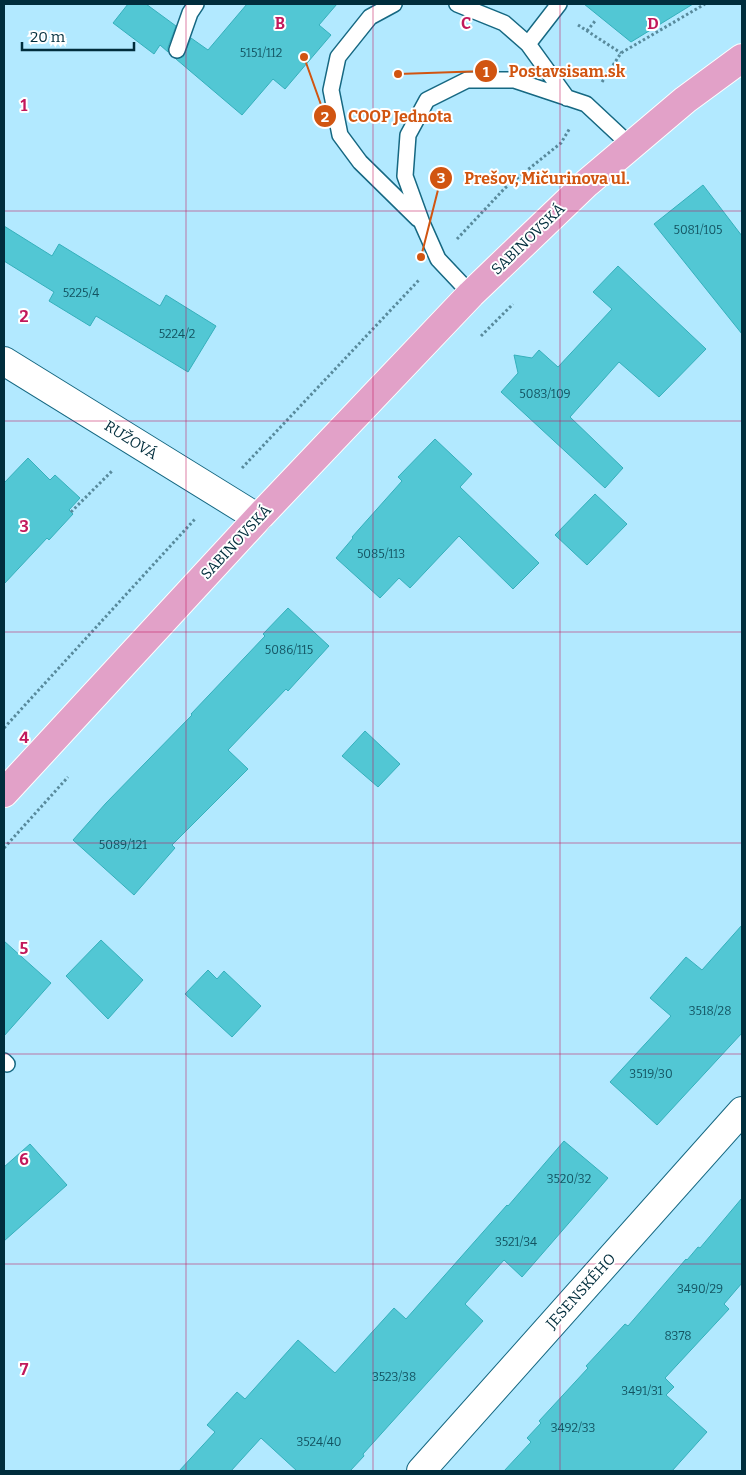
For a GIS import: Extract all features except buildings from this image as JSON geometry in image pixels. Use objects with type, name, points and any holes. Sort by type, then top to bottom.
[{"type":"main road","name":"SABINOVSKÁ","points":[[4,793],[258,518],[472,294],[588,183],[685,100],[742,58]]},
{"type":"street","name":"RUŽOVÁ","points":[[4,361],[258,518]]},
{"type":"street","name":"JESENSKÉHO","points":[[420,1471],[742,1111]]},
{"type":"lane","points":[[178,50],[190,12],[196,4]]},
{"type":"lane","points":[[394,4],[370,17],[338,57],[331,90],[340,135],[360,162],[422,223]]},
{"type":"lane","points":[[457,4],[504,23],[528,44],[567,98]]},
{"type":"lane","points":[[528,44],[557,6]]},
{"type":"lane","points":[[472,294],[438,259],[422,223],[405,176],[408,135],[427,100],[467,80],[514,80],[586,104],[631,146]]},
{"type":"path","points":[[4,728],[218,494],[505,188],[561,143],[621,53],[705,4]]},
{"type":"path","points":[[557,6],[587,31],[621,53]]},
{"type":"path","points":[[587,31],[595,21]]},
{"type":"path","points":[[474,343],[516,301]]},
{"type":"path","points":[[71,512],[113,470]]},
{"type":"path","points":[[4,848],[70,775]]},
{"type":"place","name":"COOP Jednota","points":[[304,57]]},
{"type":"place","name":"Postavsisam.sk","points":[[398,74]]},
{"type":"place","name":"Prešov, Mičurinova ul.","points":[[421,257]]}]
